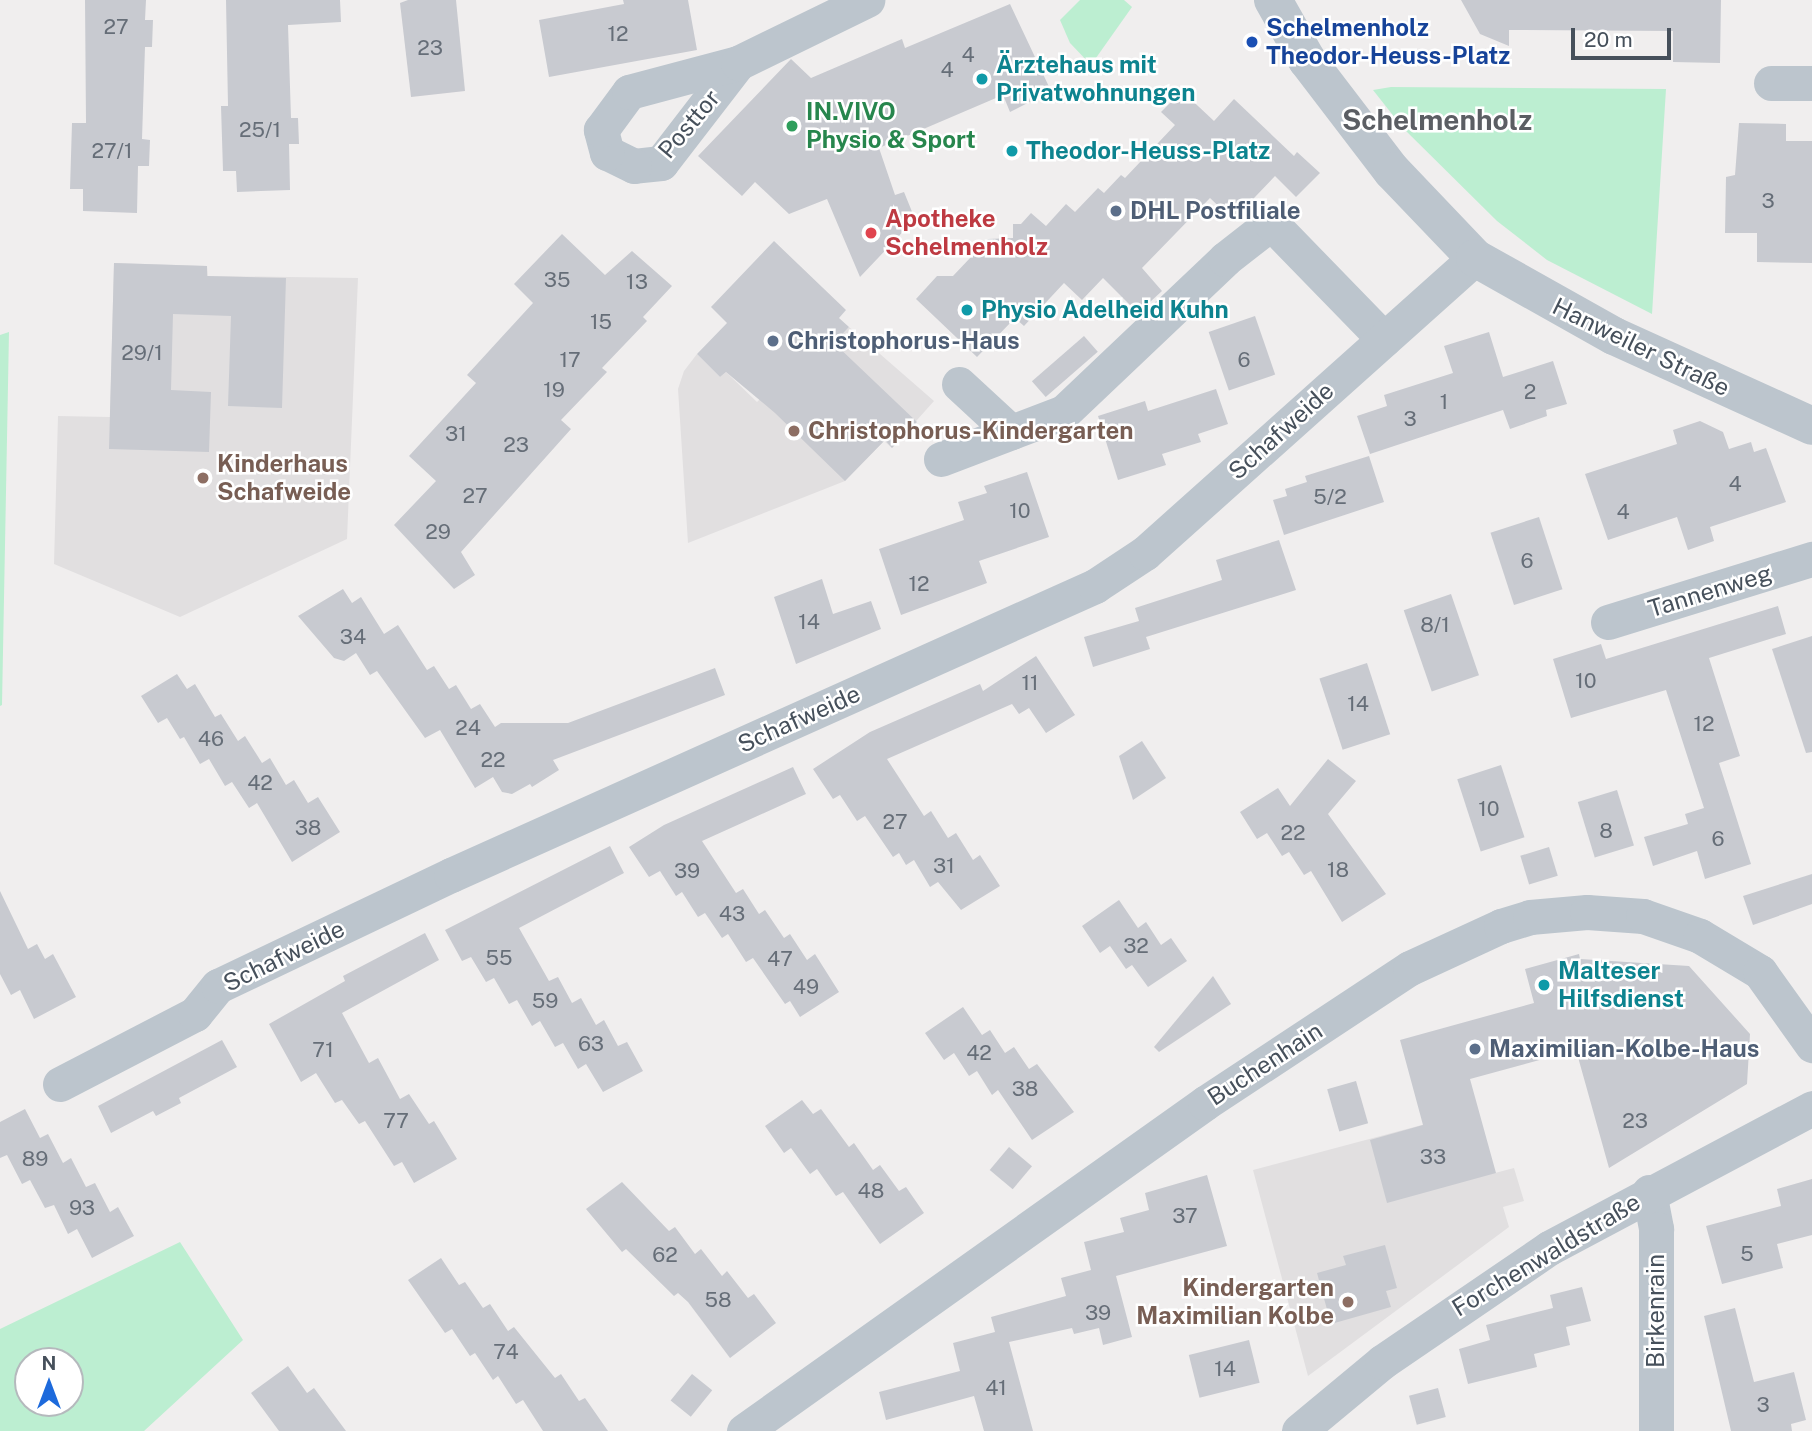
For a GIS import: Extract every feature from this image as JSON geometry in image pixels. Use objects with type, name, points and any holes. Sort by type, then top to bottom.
[{"type":"street","points":[[738,63],[867,0]]},
{"type":"street","name":"Hanweiler Straße","points":[[1273,0],[1307,60],[1392,172],[1475,258],[1614,336],[1812,426]]},
{"type":"street","points":[[1771,83],[1812,83]]},
{"type":"street","points":[[941,459],[1064,412],[1225,259],[1271,223],[1384,340]]},
{"type":"street","name":"Schafweide","points":[[60,1084],[195,1014],[218,986],[230,980],[450,875],[1095,586],[1145,553],[1475,258]]},
{"type":"street","points":[[959,384],[1011,432]]},
{"type":"street","name":"Tannenweg","points":[[1608,622],[1812,559]]},
{"type":"street","name":"Buchenhain","points":[[744,1431],[1226,1089],[1410,968],[1501,926],[1530,916],[1587,912],[1643,916],[1700,936],[1760,972],[1812,1045]]},
{"type":"street","name":"Forchenwaldstraße","points":[[1299,1431],[1441,1320],[1549,1248],[1649,1192],[1812,1108]]},
{"type":"street","name":"Birkenrain","points":[[1649,1192],[1656,1228],[1657,1431]]},
{"type":"shaded area","name":"Kinderhaus Schafweide","points":[[114,263],[207,266],[208,276],[358,278],[347,539],[180,617],[54,564],[58,416],[110,417]]},
{"type":"shaded area","name":"Christophorus-Kindergarten","points":[[849,327],[934,401],[892,448],[884,441],[845,481],[688,543],[678,389],[684,371],[697,354],[720,377],[726,372],[757,402],[768,391],[783,397]]},
{"type":"shaded area","name":"Kindergarten Maximilian Kolbe","points":[[1478,1110],[1495,1173],[1514,1168],[1524,1201],[1503,1207],[1509,1227],[1308,1376],[1253,1170]]},
{"type":"green space","points":[[1080,0],[1124,0],[1132,7],[1091,65],[1070,43],[1060,20]]},
{"type":"green space","points":[[1391,87],[1666,89],[1652,314],[1547,260],[1497,221],[1403,128],[1373,90]]},
{"type":"green space","points":[[9,332],[2,705],[0,706],[0,335]]},
{"type":"green space","points":[[180,1242],[243,1340],[144,1431],[0,1431],[0,1329]]},
{"type":"building","points":[[85,0],[146,0],[145,20],[153,20],[152,47],[145,47],[142,139],[150,140],[149,166],[138,166],[137,213],[83,211],[83,189],[70,189],[72,123],[86,123]]},
{"type":"building","points":[[226,0],[340,0],[341,22],[288,25],[291,118],[298,118],[299,144],[289,144],[290,190],[237,192],[236,171],[223,171],[221,106],[228,106]]},
{"type":"building","points":[[408,0],[456,0],[465,91],[411,97],[400,3]]},
{"type":"building","points":[[623,0],[688,0],[697,50],[549,77],[539,20],[624,4]]},
{"type":"building","points":[[1461,0],[1721,0],[1720,63],[1673,62],[1673,31],[1509,30],[1509,46],[1480,34]]},
{"type":"building","points":[[1010,4],[1051,91],[1010,112],[1003,95],[879,148],[895,195],[904,192],[915,219],[860,277],[827,199],[789,214],[755,182],[742,196],[698,156],[791,59],[811,78],[902,39],[905,48]]},
{"type":"building","points":[[1182,91],[1214,121],[1234,99],[1294,156],[1297,152],[1320,173],[1296,197],[1275,176],[1233,220],[1210,198],[1142,268],[1162,291],[1138,313],[1103,278],[1082,300],[1064,283],[1024,326],[1015,318],[977,357],[916,299],[937,276],[953,276],[988,239],[1013,238],[1013,224],[1021,224],[1031,213],[1046,226],[1066,204],[1075,212],[1098,188],[1104,193],[1121,175],[1125,178],[1175,125],[1161,112]]},
{"type":"building","points":[[1739,123],[1786,124],[1786,141],[1812,141],[1812,263],[1757,262],[1757,233],[1725,233],[1726,177],[1735,175]]},
{"type":"building","points":[[562,234],[605,275],[632,251],[672,286],[643,317],[647,321],[602,368],[607,372],[561,420],[571,429],[461,552],[475,575],[454,589],[394,525],[436,481],[409,456],[476,383],[467,375],[533,303],[514,284]]},
{"type":"building","points":[[774,241],[846,310],[839,318],[849,327],[834,343],[917,422],[892,448],[885,440],[845,481],[775,413],[726,372],[720,377],[697,354],[727,323],[711,307]]},
{"type":"building","points":[[114,263],[207,266],[207,276],[286,278],[282,408],[228,406],[231,316],[173,314],[171,390],[211,392],[209,452],[109,449]]},
{"type":"building","points":[[1255,316],[1275,375],[1229,391],[1209,332]]},
{"type":"building","points":[[1489,332],[1503,377],[1553,361],[1567,404],[1546,410],[1547,416],[1510,429],[1503,410],[1370,454],[1357,416],[1387,406],[1384,395],[1453,373],[1444,346]]},
{"type":"building","points":[[1084,336],[1098,352],[1046,397],[1032,381]]},
{"type":"building","points":[[1216,389],[1228,424],[1198,434],[1201,442],[1162,454],[1166,465],[1118,480],[1098,416],[1145,401],[1148,411]]},
{"type":"building","points":[[1700,421],[1723,432],[1729,449],[1751,442],[1754,452],[1766,448],[1786,502],[1710,527],[1714,541],[1688,550],[1677,517],[1608,540],[1585,474],[1677,444],[1673,430]]},
{"type":"building","points":[[1369,456],[1384,502],[1284,535],[1273,500],[1287,496],[1285,489],[1307,482],[1305,476]]},
{"type":"building","points":[[1027,472],[1049,537],[979,561],[987,583],[901,615],[879,549],[964,520],[958,502],[987,493],[984,486]]},
{"type":"building","points":[[1539,517],[1562,589],[1514,605],[1490,533]]},
{"type":"building","points":[[1279,540],[1296,590],[1146,637],[1150,649],[1093,667],[1084,637],[1139,621],[1135,608],[1222,580],[1216,560]]},
{"type":"building","points":[[822,579],[833,614],[871,601],[881,629],[796,664],[774,597]]},
{"type":"building","points":[[343,589],[352,603],[361,597],[384,634],[398,625],[427,670],[434,666],[449,689],[456,685],[471,709],[480,704],[495,727],[501,723],[568,723],[715,668],[725,695],[553,760],[559,770],[532,787],[530,784],[512,794],[502,792],[493,777],[475,788],[440,730],[425,738],[377,671],[370,675],[356,653],[344,661],[334,658],[298,616]]},
{"type":"building","points":[[1451,594],[1479,675],[1432,692],[1404,610]]},
{"type":"building","points":[[1778,606],[1786,634],[1709,658],[1740,756],[1719,763],[1751,864],[1705,879],[1697,851],[1653,866],[1644,837],[1688,824],[1685,814],[1704,808],[1666,690],[1571,718],[1553,659],[1601,644],[1606,659]]},
{"type":"building","points":[[1812,636],[1812,752],[1806,753],[1772,649]]},
{"type":"building","points":[[1036,656],[1075,715],[1046,733],[1029,708],[1019,714],[1012,704],[887,759],[924,816],[931,811],[948,838],[956,833],[973,860],[980,855],[1000,886],[961,910],[938,882],[930,887],[914,860],[906,865],[899,853],[893,857],[865,816],[857,821],[840,795],[833,799],[813,769],[870,732],[980,684],[983,691]]},
{"type":"building","points":[[1367,663],[1390,734],[1343,750],[1319,678]]},
{"type":"building","points":[[177,674],[187,689],[195,684],[215,717],[221,714],[238,741],[245,736],[262,763],[270,758],[286,785],[294,780],[308,803],[318,797],[340,832],[292,862],[257,803],[249,808],[232,782],[225,786],[209,759],[200,764],[184,737],[180,739],[167,718],[158,723],[141,696]]},
{"type":"building","points":[[1142,741],[1166,778],[1133,800],[1119,756]]},
{"type":"building","points":[[1328,759],[1356,781],[1328,814],[1386,894],[1342,922],[1311,871],[1304,875],[1289,852],[1282,856],[1267,833],[1257,839],[1240,812],[1278,788],[1290,806]]},
{"type":"building","points":[[1501,765],[1524,837],[1481,851],[1457,779]]},
{"type":"building","points":[[793,767],[806,794],[702,841],[736,893],[743,889],[759,914],[765,910],[784,938],[790,934],[807,960],[815,954],[839,992],[800,1017],[790,1001],[785,1004],[753,958],[746,962],[728,934],[722,938],[705,913],[698,917],[682,892],[676,896],[660,871],[649,877],[629,847],[664,825]]},
{"type":"building","points":[[1617,790],[1634,845],[1595,857],[1578,802]]},
{"type":"building","points":[[610,846],[624,873],[519,928],[549,981],[558,977],[572,1003],[581,998],[596,1025],[604,1020],[618,1046],[627,1042],[643,1071],[603,1092],[586,1064],[578,1069],[563,1043],[555,1047],[540,1021],[532,1026],[517,1000],[509,1004],[494,978],[486,982],[471,957],[462,961],[445,930]]},
{"type":"building","points":[[1549,847],[1558,876],[1529,884],[1520,856]]},
{"type":"building","points":[[1812,874],[1812,904],[1753,925],[1743,896]]},
{"type":"building","points":[[0,891],[28,949],[37,944],[45,959],[53,954],[76,997],[34,1019],[20,990],[11,995],[0,974]]},
{"type":"building","points":[[1119,900],[1138,928],[1146,922],[1161,945],[1171,938],[1187,961],[1148,987],[1132,965],[1126,969],[1110,946],[1100,953],[1082,926]]},
{"type":"building","points":[[425,933],[439,960],[342,1013],[369,1063],[378,1058],[400,1099],[409,1094],[429,1124],[434,1121],[457,1159],[414,1183],[402,1162],[394,1166],[365,1121],[359,1124],[342,1100],[335,1103],[316,1073],[301,1082],[269,1024],[345,981],[343,976]]},
{"type":"building","points":[[1579,954],[1580,959],[1689,966],[1750,1034],[1747,1084],[1609,1168],[1576,1050],[1470,1079],[1496,1173],[1387,1203],[1370,1140],[1423,1125],[1400,1040],[1534,1003],[1525,969]]},
{"type":"building","points":[[1213,976],[1231,1004],[1159,1052],[1154,1047]]},
{"type":"building","points":[[963,1007],[982,1035],[990,1030],[1005,1053],[1014,1047],[1029,1069],[1037,1064],[1074,1112],[1032,1140],[998,1090],[992,1095],[977,1071],[969,1076],[954,1053],[944,1060],[925,1033]]},
{"type":"building","points":[[222,1040],[237,1067],[179,1098],[181,1103],[156,1116],[153,1111],[111,1133],[98,1106]]},
{"type":"building","points":[[1356,1081],[1368,1123],[1339,1132],[1327,1089]]},
{"type":"building","points":[[802,1100],[813,1114],[821,1109],[849,1147],[854,1143],[873,1170],[880,1165],[899,1191],[906,1187],[924,1213],[880,1244],[843,1192],[836,1196],[817,1169],[810,1174],[791,1148],[784,1153],[765,1126]]},
{"type":"building","points":[[25,1109],[40,1138],[48,1134],[63,1163],[71,1158],[86,1187],[95,1183],[110,1212],[118,1207],[134,1236],[92,1258],[77,1229],[68,1234],[54,1205],[45,1208],[30,1180],[22,1184],[7,1155],[0,1158],[0,1122]]},
{"type":"building","points":[[1009,1147],[1032,1166],[1013,1189],[990,1170]]},
{"type":"building","points":[[1207,1175],[1227,1246],[1116,1276],[1132,1337],[1103,1345],[1099,1328],[1074,1334],[1072,1328],[1009,1342],[1033,1431],[984,1431],[974,1396],[886,1420],[879,1392],[960,1371],[953,1343],[995,1332],[991,1317],[1066,1296],[1061,1278],[1091,1270],[1084,1242],[1124,1232],[1120,1218],[1149,1210],[1145,1193]]},
{"type":"building","points":[[1812,1179],[1812,1235],[1777,1244],[1783,1268],[1722,1284],[1706,1226],[1781,1206],[1777,1189]]},
{"type":"building","points":[[622,1182],[669,1231],[675,1227],[695,1254],[701,1249],[722,1276],[727,1271],[748,1298],[754,1294],[776,1323],[730,1358],[688,1302],[678,1293],[674,1296],[626,1249],[622,1252],[586,1209]]},
{"type":"building","points":[[1385,1245],[1397,1288],[1386,1291],[1391,1307],[1331,1324],[1317,1273],[1346,1265],[1343,1256]]},
{"type":"building","points":[[441,1258],[459,1285],[465,1282],[483,1308],[490,1304],[508,1331],[514,1327],[555,1378],[561,1374],[579,1401],[585,1398],[608,1431],[543,1431],[523,1400],[516,1404],[498,1376],[493,1380],[475,1353],[470,1356],[452,1329],[445,1333],[408,1280]]},
{"type":"building","points":[[1582,1287],[1591,1321],[1566,1327],[1570,1345],[1534,1354],[1537,1367],[1468,1384],[1459,1349],[1490,1340],[1486,1325],[1553,1308],[1550,1295]]},
{"type":"building","points":[[1735,1308],[1754,1382],[1794,1372],[1806,1420],[1791,1424],[1792,1431],[1731,1431],[1704,1316]]},
{"type":"building","points":[[1249,1340],[1260,1383],[1199,1398],[1189,1355]]},
{"type":"building","points":[[288,1366],[307,1393],[314,1388],[346,1431],[279,1431],[251,1393]]},
{"type":"building","points":[[692,1374],[712,1390],[691,1417],[671,1400]]},
{"type":"building","points":[[1438,1388],[1446,1417],[1417,1425],[1409,1396]]},
{"type":"place","name":"Schelmenholz Theodor-Heuss-Platz","points":[[1252,42]]},
{"type":"place","name":"Ärztehaus mit Privatwohnungen","points":[[982,79]]},
{"type":"place","name":"IN.VIVO Physio & Sport","points":[[792,126]]},
{"type":"place","name":"Theodor-Heuss-Platz","points":[[1012,151]]},
{"type":"place","name":"DHL Postfiliale","points":[[1116,211]]},
{"type":"place","name":"Apotheke Schelmenholz","points":[[871,233]]},
{"type":"place","name":"Physio Adelheid Kuhn","points":[[967,310]]},
{"type":"place","name":"Christophorus-Haus","points":[[773,341]]},
{"type":"place","name":"Christophorus-Kindergarten","points":[[794,431]]},
{"type":"place","name":"Kinderhaus Schafweide","points":[[203,478]]},
{"type":"place","name":"Malteser Hilfsdienst","points":[[1544,985]]},
{"type":"place","name":"Maximilian-Kolbe-Haus","points":[[1475,1049]]},
{"type":"place","name":"Kindergarten Maximilian Kolbe","points":[[1348,1302]]},
{"type":"district","name":"Schelmenholz","points":[[1437,120]]}]
